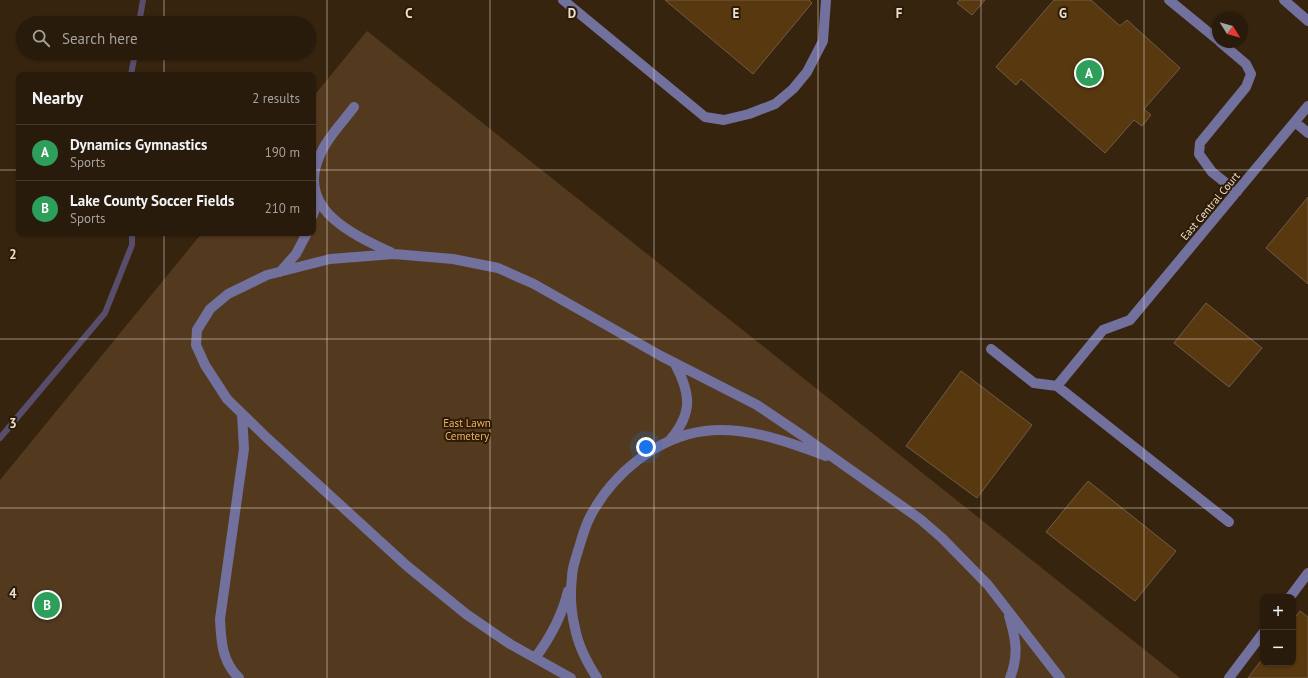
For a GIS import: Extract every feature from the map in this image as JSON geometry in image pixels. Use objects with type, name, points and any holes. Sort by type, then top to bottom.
[{"type":"street","points":[[563,0],[705,116],[724,120],[749,114],[775,104],[793,89],[807,72],[823,41],[826,0]]},
{"type":"street","points":[[1169,0],[1212,35]]},
{"type":"street","points":[[1284,0],[1308,21]]},
{"type":"street","points":[[1227,48],[1246,64],[1251,74],[1246,87],[1200,143],[1198,154],[1212,172],[1237,192]]},
{"type":"street","name":"East Central Court","points":[[1057,386],[1103,330],[1130,320],[1308,106]]},
{"type":"street","points":[[316,169],[318,160],[330,138],[354,107]]},
{"type":"street","points":[[1295,122],[1308,133]]},
{"type":"street","points":[[316,188],[318,199],[328,214],[347,229],[394,254]]},
{"type":"street","points":[[316,205],[318,199]]},
{"type":"street","points":[[280,272],[296,254],[305,236]]},
{"type":"street","points":[[570,678],[510,644],[466,614],[407,566],[227,400],[205,365],[196,345],[197,330],[210,309],[228,294],[267,276],[330,259],[394,254],[453,259],[498,268],[534,284],[676,364],[757,405],[920,519],[942,538],[988,585],[1060,678]]},
{"type":"street","points":[[992,349],[1034,383],[1057,386],[1229,522]]},
{"type":"street","points":[[668,442],[677,431],[684,416],[688,400],[685,383],[676,364]]},
{"type":"street","points":[[239,678],[225,659],[221,641],[220,619],[244,449],[242,414]]},
{"type":"street","points":[[535,658],[545,644],[565,606],[580,545],[590,517],[606,493],[622,475],[643,457],[668,442],[706,431],[734,432],[765,436],[837,460]]},
{"type":"street","points":[[1292,594],[1308,572]]},
{"type":"street","points":[[572,576],[572,602],[575,630],[589,665],[597,678]]},
{"type":"street","points":[[1008,610],[1017,639],[1015,667],[1010,678]]},
{"type":"street","points":[[1230,678],[1260,637]]},
{"type":"green space","name":"East Lawn Cemetery","points":[[367,31],[1180,678],[0,678],[0,480],[200,236],[316,236],[316,93]]},
{"type":"building","points":[[665,0],[809,0],[812,3],[753,74]]},
{"type":"building","points":[[960,0],[985,0],[972,15],[957,3]]},
{"type":"building","points":[[1054,0],[1091,0],[1120,26],[1127,20],[1180,68],[1144,109],[1151,115],[1142,126],[1134,120],[1105,153],[1021,79],[1016,85],[996,67]]},
{"type":"building","points":[[1308,197],[1308,284],[1266,248]]},
{"type":"building","points":[[1206,303],[1262,348],[1229,387],[1174,343]]},
{"type":"building","points":[[961,371],[1032,425],[977,498],[906,446]]},
{"type":"building","points":[[1088,481],[1176,551],[1135,601],[1046,532]]},
{"type":"building","points":[[1300,611],[1308,617],[1308,678],[1248,678],[1260,662],[1260,666],[1296,666],[1296,616]]},
{"type":"waterway","points":[[140,16],[143,0]]},
{"type":"waterway","points":[[132,72],[134,60]]},
{"type":"waterway","points":[[0,438],[105,313],[132,245],[132,236]]},
{"type":"place","name":"Dynamics Gymnastics","points":[[1089,73]]},
{"type":"place","name":"Lake County Soccer Fields","points":[[47,605]]}]
